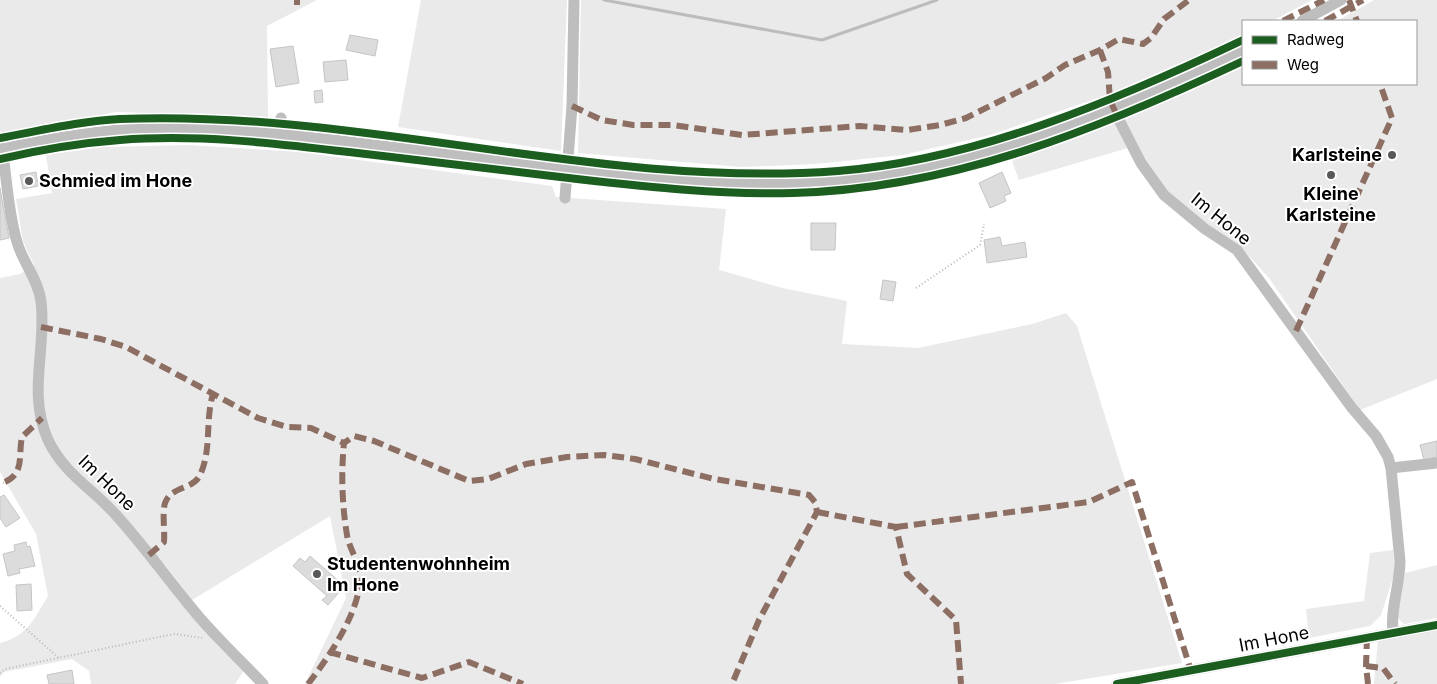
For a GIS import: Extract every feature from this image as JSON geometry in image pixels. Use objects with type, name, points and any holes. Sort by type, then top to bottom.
[{"type":"street","points":[[565,198],[569,168],[574,0]]},
{"type":"street","points":[[1304,20],[1341,0]]},
{"type":"street","points":[[1,148],[61,137],[119,130],[167,129],[278,134],[655,178],[736,183],[794,183],[873,178],[995,151],[1059,131],[1242,51]]},
{"type":"street","points":[[278,134],[281,118]]},
{"type":"street","name":"Im Hone","points":[[1118,118],[1141,163],[1164,195],[1205,229],[1236,250],[1250,266],[1352,408],[1376,436],[1388,457],[1391,468],[1400,560],[1400,574],[1392,621],[1393,633]]},
{"type":"street","name":"Im Hone","points":[[1,148],[16,240],[21,255],[38,286],[41,327],[37,381],[40,413],[48,438],[64,467],[115,514],[220,640],[263,684]]},
{"type":"street","points":[[1391,468],[1437,463]]},
{"type":"street","name":"Im Hone","points":[[1117,684],[1437,625]]},
{"type":"path","points":[[916,288],[980,245],[984,224]]},
{"type":"path","points":[[0,606],[61,659]]},
{"type":"path","points":[[0,673],[5,670],[175,634],[220,640]]},
{"type":"shaded area","points":[[0,0],[317,0],[267,26],[268,117],[116,112],[0,135]]},
{"type":"shaded area","points":[[421,0],[567,0],[561,151],[398,127]]},
{"type":"shaded area","points":[[581,0],[1312,0],[1274,20],[1242,20],[1242,36],[1107,95],[990,135],[903,155],[815,164],[741,167],[578,153]]},
{"type":"shaded area","points":[[1374,0],[1437,0],[1437,379],[1360,410],[1269,278],[1240,246],[1208,226],[1166,193],[1144,163],[1123,120],[1242,67],[1242,85],[1417,85],[1417,20],[1339,20]]},
{"type":"shaded area","points":[[1116,123],[1128,148],[1019,180],[1012,161]]},
{"type":"shaded area","points":[[190,145],[299,152],[552,186],[556,197],[726,209],[719,270],[782,288],[847,301],[842,344],[918,348],[1032,324],[1066,313],[1077,326],[1182,663],[1055,684],[305,684],[346,598],[330,516],[192,600],[165,565],[156,569],[217,645],[243,672],[235,684],[91,684],[89,671],[72,659],[4,672],[0,677],[0,643],[18,636],[24,631],[48,596],[36,534],[0,472],[0,278],[20,274],[34,265],[23,241],[16,199],[52,193],[46,155],[102,147]]},
{"type":"shaded area","points":[[1393,550],[1395,572],[1381,615],[1370,626],[1309,638],[1306,609],[1364,601],[1370,553]]},
{"type":"shaded area","points":[[1437,565],[1437,618],[1404,624],[1397,617],[1405,573]]},
{"type":"shaded area","points":[[1437,629],[1437,684],[1374,684],[1378,640]]},
{"type":"building","points":[[350,35],[378,40],[375,56],[346,50]]},
{"type":"building","points":[[293,46],[299,83],[276,87],[270,49]]},
{"type":"building","points":[[346,60],[348,80],[325,82],[323,62]]},
{"type":"building","points":[[322,90],[323,102],[315,103],[314,91]]},
{"type":"building","name":"Schmied im Hone","points":[[36,172],[38,186],[23,189],[20,175]]},
{"type":"building","points":[[1002,172],[1011,193],[1004,196],[1006,201],[990,208],[979,183]]},
{"type":"building","points":[[0,188],[9,238],[0,240]]},
{"type":"building","points":[[811,223],[836,223],[835,250],[811,250]]},
{"type":"building","points":[[1000,237],[1002,246],[1025,242],[1027,257],[987,263],[984,240]]},
{"type":"building","points":[[883,280],[896,282],[893,301],[880,299]]},
{"type":"building","points":[[1437,441],[1437,457],[1424,460],[1420,445]]},
{"type":"building","points":[[4,495],[20,518],[6,527],[0,518],[0,497]]},
{"type":"building","points":[[26,542],[27,547],[30,546],[35,566],[19,569],[20,573],[8,576],[3,554],[15,551],[14,545]]},
{"type":"building","name":"Studentenwohnheim Im Hone","points":[[310,556],[341,583],[338,587],[341,590],[328,605],[322,600],[327,596],[293,566],[300,558],[305,562]]},
{"type":"building","points":[[31,584],[32,610],[17,611],[16,585]]},
{"type":"building","points":[[72,670],[74,684],[49,684],[47,675]]},
{"type":"waterway","points":[[604,0],[822,40],[937,0]]},
{"type":"marked path","points":[[297,0],[297,5]]},
{"type":"marked path","points":[[572,106],[602,120],[633,125],[673,125],[742,135],[860,126],[907,130],[940,125],[966,118],[1046,78],[1065,65],[1100,50],[1119,39],[1143,44],[1151,38],[1164,19],[1189,0]]},
{"type":"marked path","points":[[1285,20],[1324,0]]},
{"type":"marked path","points":[[1349,0],[1357,20]]},
{"type":"marked path","points":[[1327,20],[1363,0]]},
{"type":"marked path","points":[[1100,50],[1108,72],[1110,100],[1118,118]]},
{"type":"marked path","points":[[1296,331],[1392,118],[1380,85]]},
{"type":"marked path","points":[[41,327],[101,339],[126,347],[258,418],[287,427],[311,428],[344,443]]},
{"type":"marked path","points":[[149,555],[164,542],[164,512],[165,503],[168,498],[197,480],[204,465],[213,394]]},
{"type":"marked path","points":[[5,482],[16,474],[18,469],[22,437],[42,418]]},
{"type":"marked path","points":[[308,684],[342,634],[349,620],[358,592],[360,573],[347,535],[342,489],[344,443],[354,436],[374,441],[469,481],[488,479],[526,464],[567,457],[604,455],[635,459],[714,479],[809,495],[815,502],[817,512],[759,620],[732,684]]},
{"type":"marked path","points":[[896,527],[1089,502],[1132,482],[1191,671]]},
{"type":"marked path","points":[[817,512],[896,527],[907,574],[956,620],[961,684]]},
{"type":"marked path","points":[[1367,637],[1366,666],[1368,684]]},
{"type":"marked path","points":[[329,652],[422,678],[469,662],[523,684]]},
{"type":"marked path","points":[[1366,666],[1383,668],[1395,684]]},
{"type":"cycle path","points":[[0,138],[105,120],[210,119],[300,125],[568,160],[658,169],[748,174],[838,171],[890,165],[942,154],[1046,124],[1147,84],[1242,40]]},
{"type":"cycle path","points":[[0,159],[59,147],[105,141],[149,138],[235,140],[685,190],[793,193],[852,189],[911,180],[1025,151],[1135,109],[1242,61]]},
{"type":"cycle path","points":[[1117,684],[1437,625]]},
{"type":"place","name":"Karlsteine","points":[[1392,155]]},
{"type":"place","name":"Kleine Karlsteine","points":[[1331,175]]},
{"type":"place","name":"Schmied im Hone","points":[[29,181]]},
{"type":"place","name":"Studentenwohnheim Im Hone","points":[[317,574]]}]
